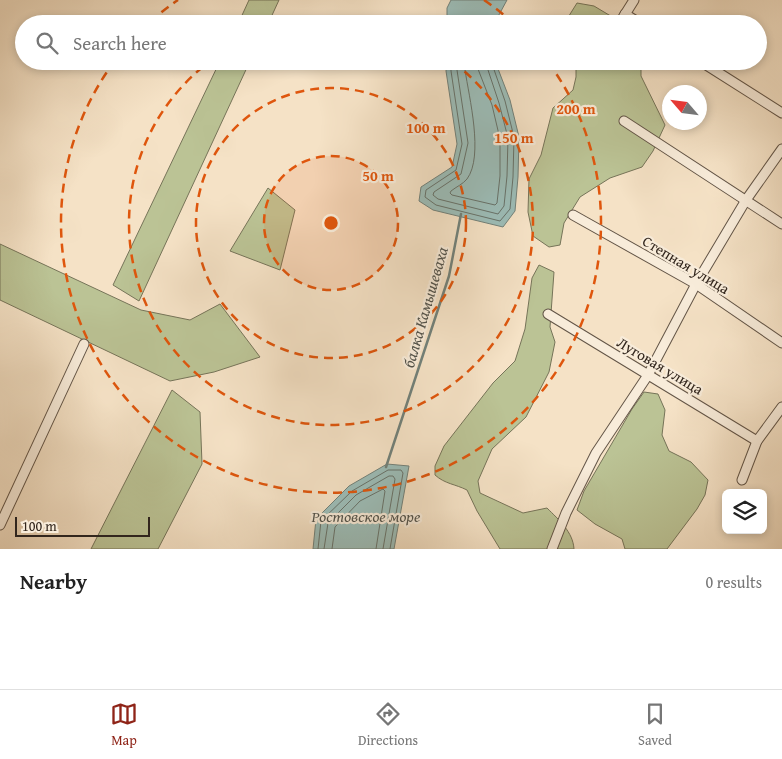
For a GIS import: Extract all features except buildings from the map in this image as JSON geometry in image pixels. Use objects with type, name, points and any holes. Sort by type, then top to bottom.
[{"type":"street","points":[[625,14],[634,0]]},
{"type":"street","points":[[714,70],[782,113]]},
{"type":"street","points":[[624,121],[782,224]]},
{"type":"street","points":[[552,549],[566,513],[596,453],[648,375],[696,284],[746,200],[782,149]]},
{"type":"street","name":"Степная улица","points":[[573,215],[696,284],[782,343]]},
{"type":"street","name":"Луговая улица","points":[[548,314],[757,441]]},
{"type":"street","points":[[0,525],[84,344]]},
{"type":"street","points":[[742,480],[757,441],[782,407]]},
{"type":"green space","points":[[249,0],[279,0],[272,15],[242,15]]},
{"type":"green space","points":[[577,3],[594,6],[609,15],[570,15]]},
{"type":"green space","points":[[216,70],[246,70],[139,301],[113,285]]},
{"type":"green space","points":[[576,70],[641,70],[641,76],[662,119],[663,130],[653,151],[642,167],[610,178],[580,197],[564,223],[560,245],[549,247],[533,236],[528,212],[529,179],[541,155],[553,108],[573,90]]},
{"type":"green space","points":[[268,188],[295,210],[280,270],[230,251]]},
{"type":"green space","points":[[0,244],[141,310],[190,320],[220,304],[260,357],[214,372],[170,381],[0,300]]},
{"type":"green space","points":[[539,265],[554,272],[550,327],[555,342],[549,372],[526,417],[492,449],[478,481],[480,493],[523,513],[547,508],[568,532],[574,549],[500,549],[477,511],[467,490],[446,482],[435,475],[435,466],[444,446],[493,383],[515,361],[525,329],[532,278]]},
{"type":"green space","points":[[172,390],[200,412],[202,464],[158,549],[91,549]]},
{"type":"green space","points":[[644,392],[658,394],[665,410],[662,435],[669,451],[691,462],[708,480],[705,495],[697,509],[667,549],[625,549],[622,539],[595,524],[577,510],[584,491]]},
{"type":"water","points":[[451,0],[507,0],[499,15],[447,15],[447,8]]},
{"type":"water","points":[[498,70],[510,100],[519,137],[518,177],[515,211],[503,227],[433,210],[419,201],[421,187],[452,167],[457,144],[446,71]]},
{"type":"water","name":"Ростовское море","points":[[387,464],[409,466],[394,549],[313,549],[316,519],[349,486]]},
{"type":"waterway","name":"балка Камышеваха","points":[[386,467],[449,276],[461,214]]}]
